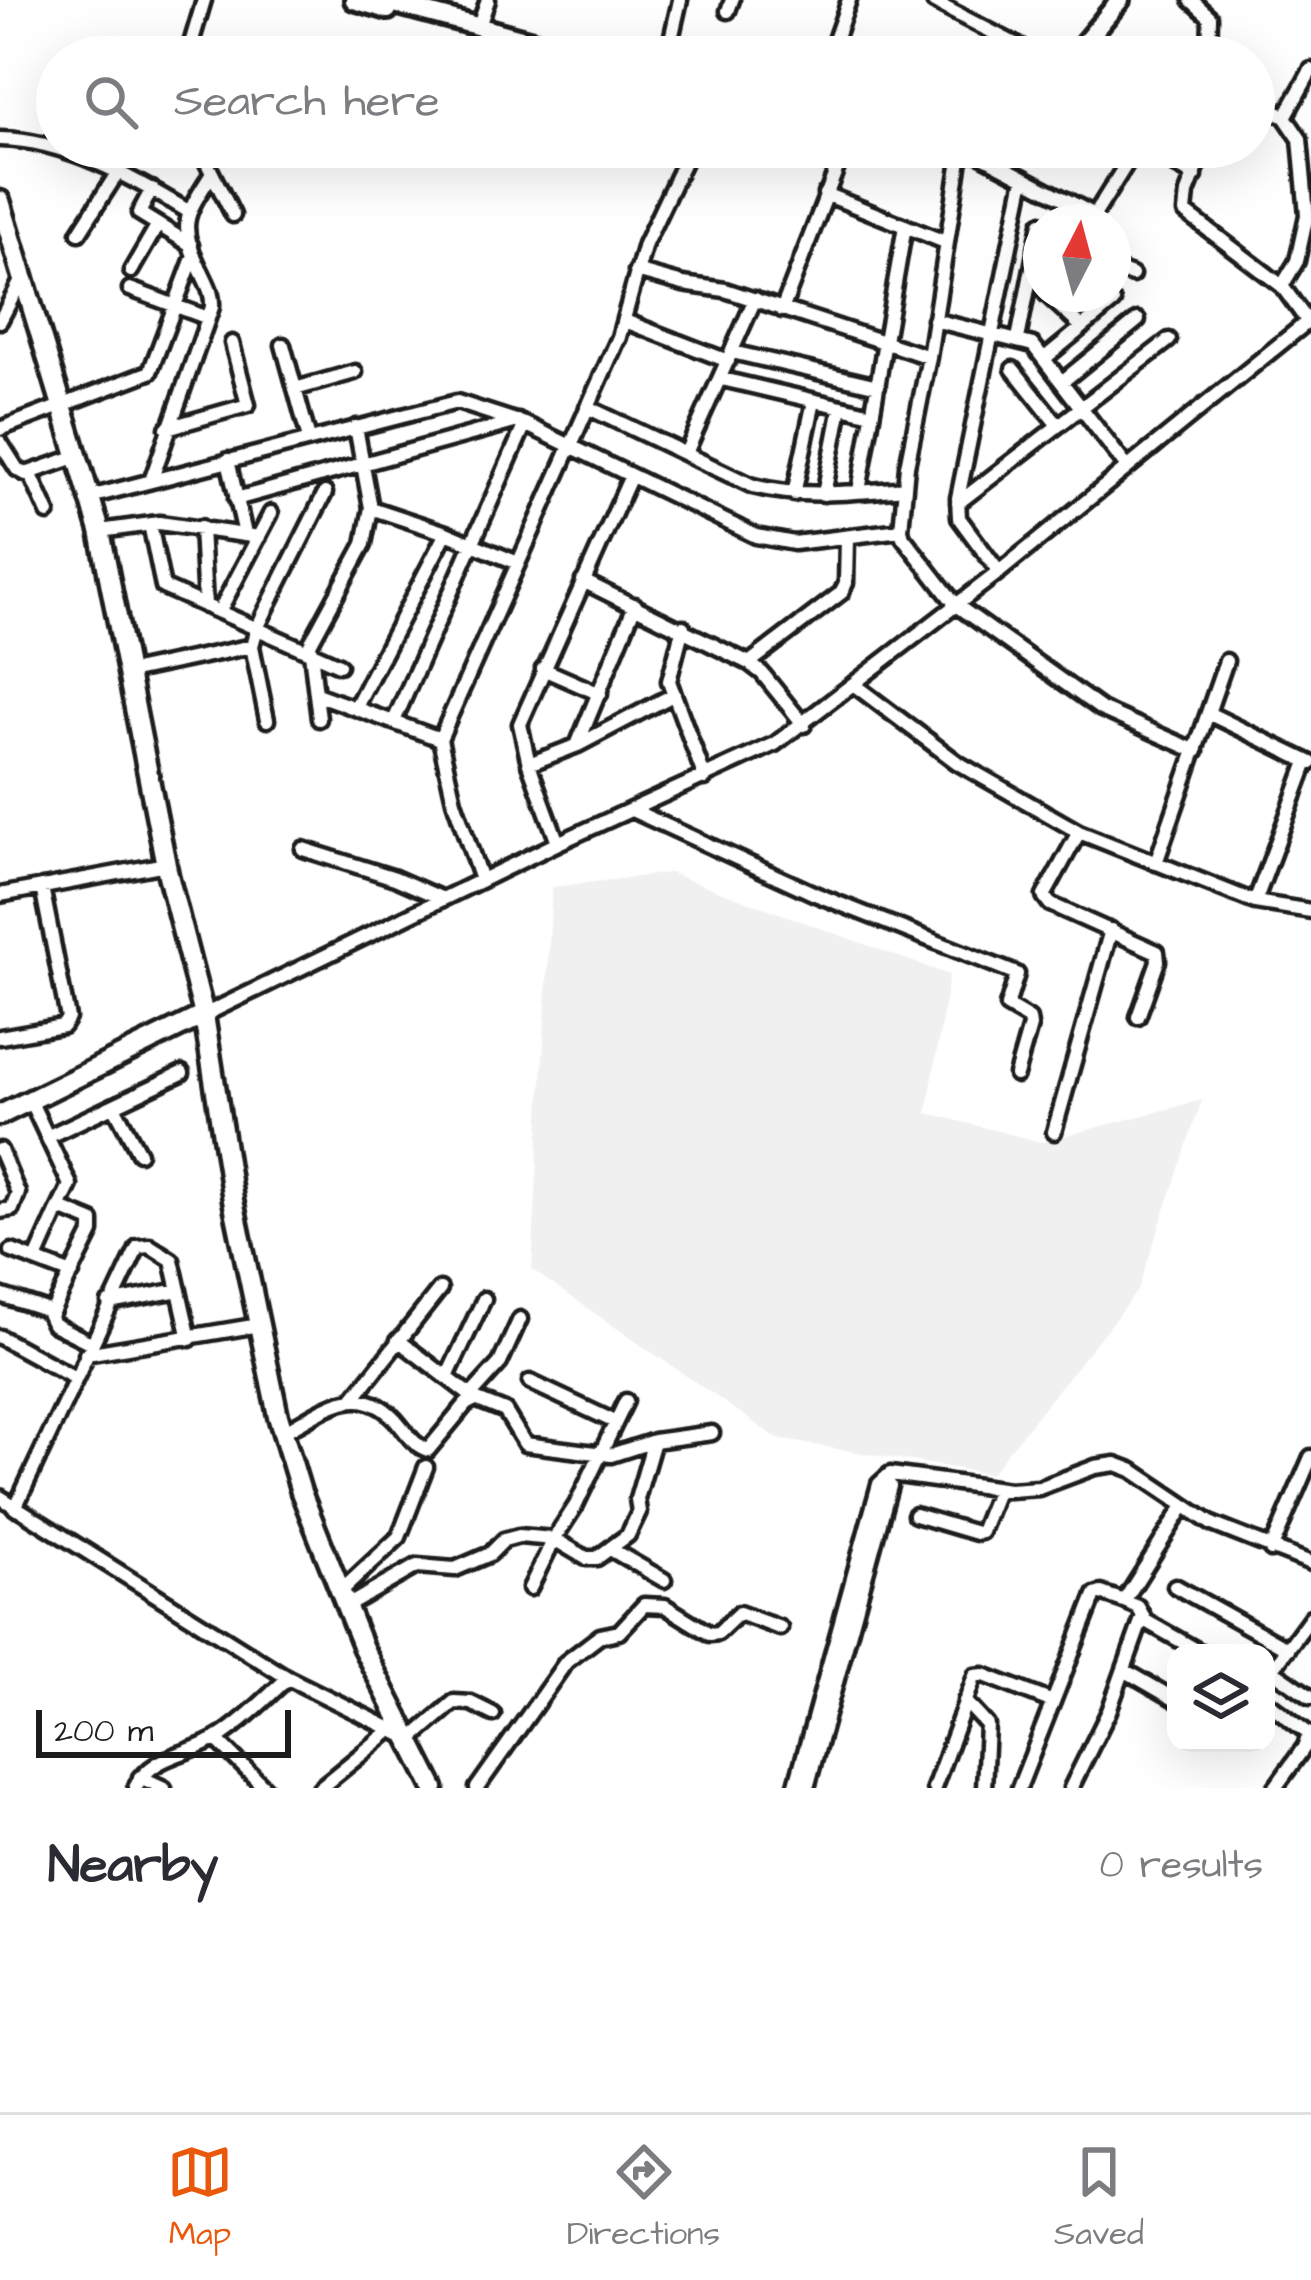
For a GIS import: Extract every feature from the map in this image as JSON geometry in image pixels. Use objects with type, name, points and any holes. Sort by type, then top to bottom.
[{"type":"highway","points":[[0,201],[5,231],[23,275],[100,531],[167,869],[168,899],[200,1017],[217,1138],[225,1154],[283,1432],[301,1492],[402,1736],[434,1788]]},
{"type":"highway","points":[[0,1114],[200,1017]]},
{"type":"main road","points":[[354,0],[486,36]]},
{"type":"main road","points":[[380,0],[515,36]]},
{"type":"main road","points":[[1090,36],[1120,0]]},
{"type":"street","points":[[193,36],[204,0]]},
{"type":"street","points":[[478,26],[488,0]]},
{"type":"street","points":[[672,36],[680,0]]},
{"type":"street","points":[[837,36],[850,0]]},
{"type":"street","points":[[1191,0],[1210,17],[1210,36]]},
{"type":"street","points":[[934,2],[1000,36]]},
{"type":"street","points":[[1285,117],[1311,70]]},
{"type":"street","points":[[1275,111],[1300,139],[1308,205],[1302,246],[1282,286]]},
{"type":"street","points":[[0,139],[36,144]]},
{"type":"street","points":[[106,168],[188,211]]},
{"type":"street","points":[[208,168],[233,215]]},
{"type":"street","points":[[482,880],[454,801],[440,739],[625,321],[636,271],[682,168]]},
{"type":"street","points":[[782,310],[836,168]]},
{"type":"street","points":[[969,168],[945,242],[901,530],[956,605],[1101,709],[1196,751]]},
{"type":"street","points":[[1005,168],[1070,204]]},
{"type":"street","points":[[1100,204],[1123,168]]},
{"type":"street","points":[[1181,168],[1195,176]]},
{"type":"street","points":[[200,1017],[558,843],[775,744],[999,572],[1310,321],[1282,286],[1188,217],[1185,204],[1197,168]]},
{"type":"street","points":[[79,233],[118,172]]},
{"type":"street","points":[[151,481],[212,298],[185,224],[211,175]]},
{"type":"street","points":[[999,572],[959,518],[958,503],[1024,178]]},
{"type":"street","points":[[152,189],[139,214],[193,250]]},
{"type":"street","points":[[1045,204],[1048,190]]},
{"type":"street","points":[[825,194],[945,242]]},
{"type":"street","points":[[131,271],[157,226]]},
{"type":"street","points":[[859,491],[905,226]]},
{"type":"street","points":[[0,429],[150,372],[193,250]]},
{"type":"street","points":[[636,271],[755,299],[929,357]]},
{"type":"street","points":[[0,320],[4,303],[23,275]]},
{"type":"street","points":[[130,289],[208,318]]},
{"type":"street","points":[[686,453],[755,299]]},
{"type":"street","points":[[1018,339],[1029,312]]},
{"type":"street","points":[[1065,312],[1082,327]]},
{"type":"street","points":[[1045,358],[1100,313]]},
{"type":"street","points":[[934,320],[1033,345],[1126,466]]},
{"type":"street","points":[[1063,381],[1138,320]]},
{"type":"street","points":[[625,321],[730,356],[878,386]]},
{"type":"street","points":[[958,503],[1169,340]]},
{"type":"street","points":[[167,428],[248,405],[232,344]]},
{"type":"street","points":[[283,345],[309,440]]},
{"type":"street","points":[[1013,369],[1057,424]]},
{"type":"street","points":[[295,389],[355,372]]},
{"type":"street","points":[[722,379],[872,414]]},
{"type":"street","points":[[794,494],[814,401]]},
{"type":"street","points":[[90,497],[457,402],[521,423],[756,536],[794,543],[901,530]]},
{"type":"street","points":[[587,407],[753,486],[794,494],[905,488]]},
{"type":"street","points":[[824,494],[842,407]]},
{"type":"street","points":[[236,499],[521,423]]},
{"type":"street","points":[[394,721],[473,545],[521,423]]},
{"type":"street","points":[[319,719],[309,651],[364,544],[371,508],[356,428]]},
{"type":"street","points":[[0,442],[17,469],[31,475],[48,513]]},
{"type":"street","points":[[31,475],[78,456]]},
{"type":"street","points":[[228,460],[236,499],[252,535]]},
{"type":"street","points":[[558,843],[520,724],[630,478]]},
{"type":"street","points":[[267,720],[252,646],[325,493]]},
{"type":"street","points":[[371,508],[518,563]]},
{"type":"street","points":[[219,612],[252,535],[271,513]]},
{"type":"street","points":[[100,531],[150,524],[252,535]]},
{"type":"street","points":[[150,524],[163,587],[339,665]]},
{"type":"street","points":[[201,527],[205,606]]},
{"type":"street","points":[[355,708],[446,533]]},
{"type":"street","points":[[749,663],[841,593],[846,583],[847,538]]},
{"type":"street","points":[[583,581],[749,663],[804,725]]},
{"type":"street","points":[[578,745],[635,605]]},
{"type":"street","points":[[683,627],[670,676],[705,778]]},
{"type":"street","points":[[129,672],[252,646]]},
{"type":"street","points":[[1156,863],[1226,662]]},
{"type":"street","points":[[543,669],[600,694]]},
{"type":"street","points":[[853,683],[958,763],[1079,832],[1255,902],[1311,911]]},
{"type":"street","points":[[316,694],[440,739]]},
{"type":"street","points":[[529,764],[578,745],[674,695]]},
{"type":"street","points":[[1210,714],[1309,763],[1255,902]]},
{"type":"street","points":[[634,811],[880,921],[1017,974],[1007,1006],[1029,1018],[1030,1026],[1016,1075]]},
{"type":"street","points":[[1079,832],[1045,896],[1050,904],[1157,952],[1138,1017]]},
{"type":"street","points":[[303,849],[443,898]]},
{"type":"street","points":[[0,895],[167,869]]},
{"type":"street","points":[[0,1037],[63,1026],[68,1018],[42,887]]},
{"type":"street","points":[[1054,1132],[1111,930]]},
{"type":"street","points":[[49,1136],[182,1073]]},
{"type":"street","points":[[30,1100],[70,1186],[36,1258]]},
{"type":"street","points":[[114,1106],[140,1153]]},
{"type":"street","points":[[0,1150],[5,1175],[17,1187],[14,1206],[0,1211]]},
{"type":"street","points":[[48,1313],[56,1309],[94,1225],[65,1210],[57,1212]]},
{"type":"street","points":[[15,1508],[109,1303],[142,1245],[169,1256],[190,1340]]},
{"type":"street","points":[[12,1251],[72,1274]]},
{"type":"street","points":[[283,1432],[353,1399],[440,1289]]},
{"type":"street","points":[[109,1303],[179,1290]]},
{"type":"street","points":[[0,1295],[48,1313],[53,1324],[89,1348],[190,1340],[259,1325]]},
{"type":"street","points":[[447,1377],[484,1299]]},
{"type":"street","points":[[353,1399],[385,1407],[425,1450],[500,1363],[520,1319]]},
{"type":"street","points":[[0,1336],[75,1378]]},
{"type":"street","points":[[398,1340],[473,1397],[505,1411],[530,1446],[601,1456],[653,1441],[712,1433]]},
{"type":"street","points":[[530,1382],[616,1422]]},
{"type":"street","points":[[530,1588],[626,1401]]},
{"type":"street","points":[[344,1599],[418,1566],[455,1570],[519,1536],[554,1538],[590,1560],[612,1550],[628,1535],[639,1512],[637,1499],[653,1441]]},
{"type":"street","points":[[1271,1550],[1311,1457]]},
{"type":"street","points":[[795,1788],[878,1484],[896,1473],[998,1489],[1039,1488],[1094,1467],[1116,1464],[1212,1524],[1311,1563]]},
{"type":"street","points":[[344,1599],[395,1542],[426,1467]]},
{"type":"street","points":[[807,1788],[890,1486],[886,1479]]},
{"type":"street","points":[[915,1515],[976,1533],[986,1524],[998,1489]]},
{"type":"street","points":[[0,1497],[288,1678],[402,1736]]},
{"type":"street","points":[[1124,1601],[1184,1506]]},
{"type":"street","points":[[612,1550],[664,1580]]},
{"type":"street","points":[[1175,1586],[1288,1648]]},
{"type":"street","points":[[1019,1788],[1095,1595],[1101,1593],[1142,1610],[1142,1619],[1072,1788]]},
{"type":"street","points":[[477,1788],[566,1662],[600,1636],[619,1632],[644,1605],[664,1606],[710,1634],[718,1633],[739,1613],[780,1628]]},
{"type":"street","points":[[1275,1666],[1311,1617]]},
{"type":"street","points":[[1142,1619],[1186,1644]]},
{"type":"street","points":[[1298,1634],[1311,1643]]},
{"type":"street","points":[[1124,1670],[1167,1695]]},
{"type":"street","points":[[934,1788],[973,1679],[980,1674],[1053,1702]]},
{"type":"street","points":[[1275,1677],[1311,1697]]},
{"type":"street","points":[[164,1788],[138,1783],[155,1762],[216,1738],[288,1678]]},
{"type":"street","points":[[965,1701],[987,1725],[984,1788]]},
{"type":"street","points":[[326,1786],[454,1702],[471,1702],[494,1714]]},
{"type":"street","points":[[1275,1708],[1307,1730],[1308,1739],[1275,1788]]},
{"type":"street","points":[[216,1738],[265,1788]]},
{"type":"street","points":[[1297,1756],[1311,1765]]},
{"type":"shaded area","points":[[670,873],[949,975],[927,1113],[1041,1142],[1202,1100],[1138,1290],[990,1474],[778,1439],[532,1270],[552,887]]}]
